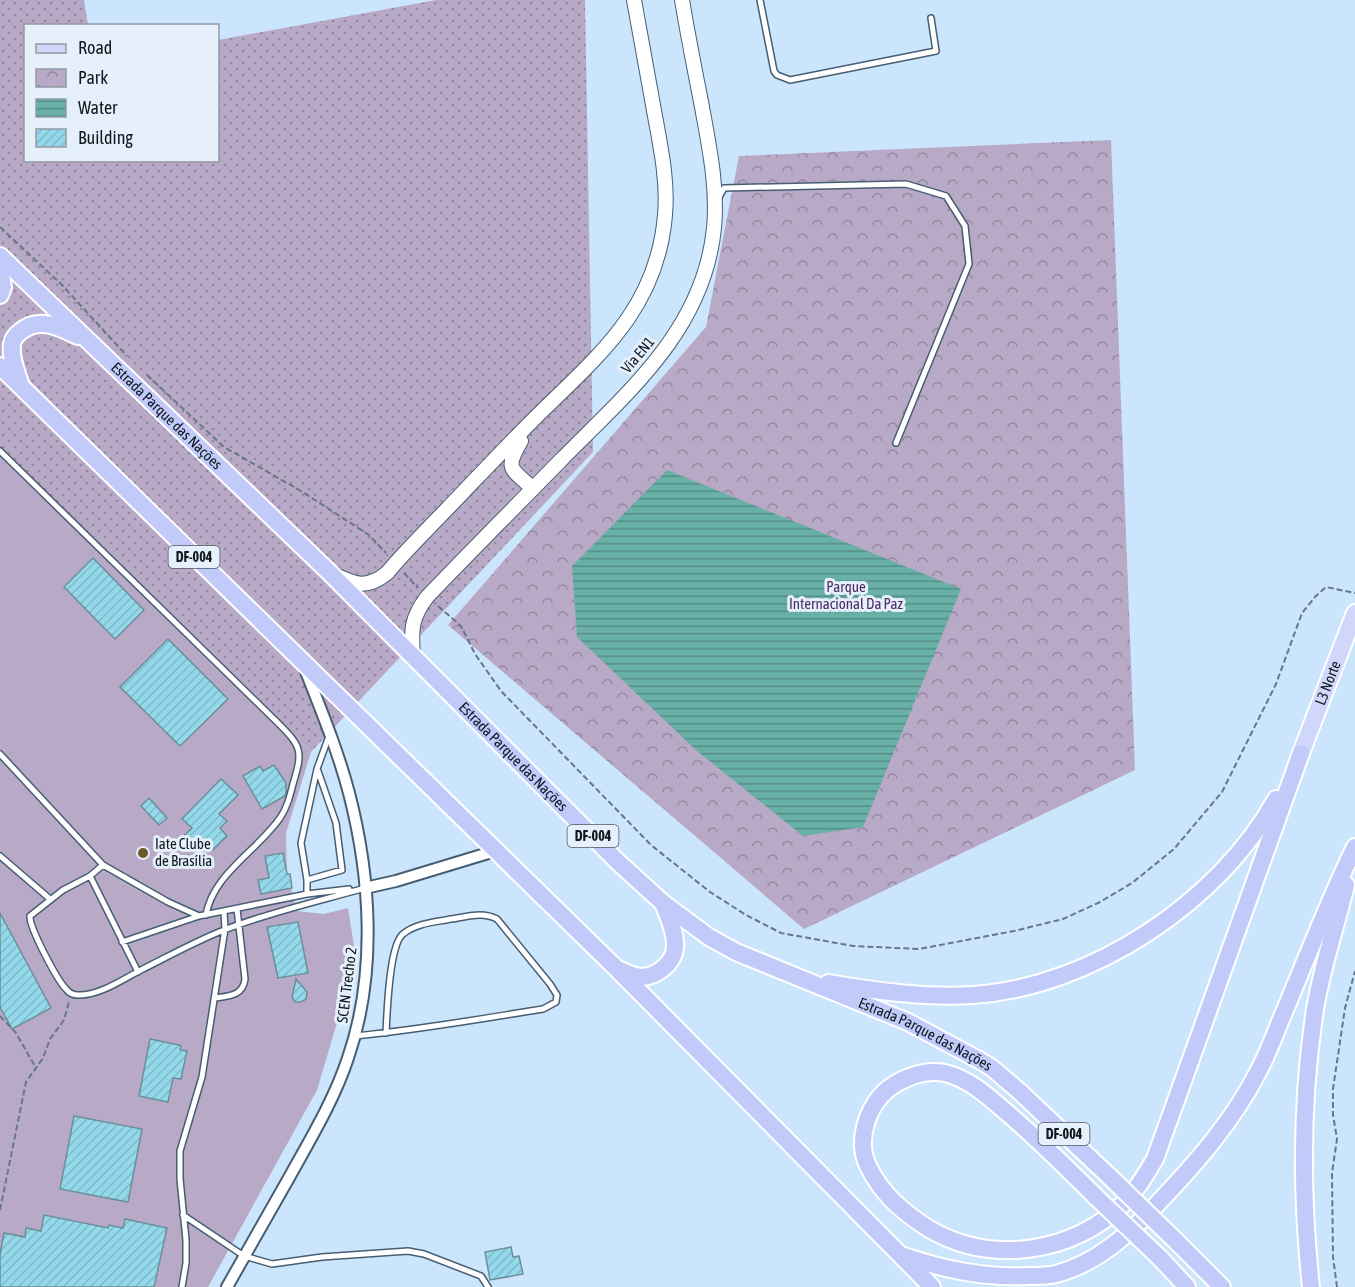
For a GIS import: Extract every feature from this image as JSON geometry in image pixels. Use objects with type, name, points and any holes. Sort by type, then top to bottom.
[{"type":"highway","name":"Estrada Parque das Nações","points":[[0,256],[328,571],[618,862],[663,903],[709,937],[736,952],[908,1022],[992,1068],[1110,1177],[1222,1287]]},
{"type":"highway","points":[[0,268],[3,287],[0,295]]},
{"type":"highway","points":[[22,388],[12,355],[12,345],[13,339],[22,330],[35,324],[46,324],[59,327],[87,340]]},
{"type":"highway","name":"DF-004","points":[[0,366],[616,968],[932,1287]]},
{"type":"highway","points":[[801,979],[920,995],[974,995],[1047,981],[1080,969],[1133,942],[1170,917],[1223,870],[1263,822],[1301,753]]},
{"type":"highway","points":[[1187,1287],[1160,1258],[1097,1197],[1018,1122],[964,1080],[938,1072],[904,1079],[883,1092],[868,1114],[863,1137],[867,1164],[880,1186],[909,1217],[948,1239],[986,1248],[1020,1251],[1040,1248],[1060,1243],[1085,1230],[1123,1203],[1143,1180],[1155,1158],[1301,753]]},
{"type":"highway","points":[[898,1254],[941,1268],[970,1274],[1014,1277],[1053,1275],[1078,1267],[1110,1248],[1140,1222],[1210,1146],[1236,1110],[1258,1072],[1337,884],[1355,847]]},
{"type":"highway","points":[[1311,1287],[1305,1237],[1303,1142],[1309,1055],[1316,1006],[1355,847]]},
{"type":"highway","points":[[616,968],[642,977],[658,972],[670,961],[675,951],[675,939],[663,903]]},
{"type":"main road","name":"L3 Norte","points":[[1301,753],[1355,613]]},
{"type":"street","name":"Via EN1","points":[[328,571],[363,585],[376,580],[593,362],[626,324],[653,273],[661,243],[666,186],[634,0]]},
{"type":"street","name":"Via EN1","points":[[413,656],[411,638],[413,619],[427,597],[633,388],[672,340],[687,317],[705,275],[713,236],[714,206],[710,147],[682,0]]},
{"type":"street","points":[[532,421],[511,458],[510,464],[512,469],[533,489]]},
{"type":"street","name":"SCEN Trecho 2","points":[[227,1287],[329,1105],[348,1060],[355,1036],[364,984],[367,954],[365,888],[352,804],[330,733],[304,664]]},
{"type":"street","points":[[365,888],[495,851]]},
{"type":"lane","points":[[760,0],[772,65],[777,75],[790,80],[936,51],[931,18]]},
{"type":"lane","points":[[714,206],[724,188],[906,184],[946,196],[965,226],[969,264],[896,443]]},
{"type":"lane","points":[[0,451],[278,723],[299,747],[300,759],[283,813],[257,845],[215,889],[202,916]]},
{"type":"lane","points":[[307,894],[308,880],[301,843],[317,769],[330,733]]},
{"type":"lane","points":[[0,754],[104,865],[168,902],[202,916]]},
{"type":"lane","points":[[308,880],[342,870],[336,823],[317,769]]},
{"type":"lane","points":[[0,856],[50,899]]},
{"type":"lane","points":[[104,865],[90,876],[50,899],[31,914],[29,921],[65,989],[79,995],[93,992],[138,972],[225,929],[365,888]]},
{"type":"lane","points":[[90,876],[138,972]]},
{"type":"lane","points":[[122,942],[202,916],[307,894],[365,888]]},
{"type":"lane","points":[[215,998],[238,993],[244,988],[237,909]]},
{"type":"lane","points":[[182,1287],[186,1263],[180,1151],[202,1077],[225,929],[224,912]]},
{"type":"lane","points":[[355,1036],[386,1033],[543,1009],[556,1002],[557,995],[503,926],[493,917],[484,914],[426,924],[403,934],[396,945],[386,1033]]},
{"type":"lane","points":[[183,1215],[244,1256],[272,1264],[322,1257],[408,1251],[424,1254],[482,1276],[488,1287]]},
{"type":"path","points":[[0,227],[62,285],[130,359]]},
{"type":"path","points":[[147,375],[224,447],[301,491],[369,535],[427,597],[460,626],[475,654],[501,691],[651,845],[710,892],[746,915],[781,933],[853,946],[919,949],[1014,931],[1063,919],[1100,902],[1132,883],[1174,849],[1222,792],[1275,684],[1302,613],[1326,587],[1355,593]]},
{"type":"path","points":[[1337,1287],[1333,1257],[1332,1173],[1337,1139],[1333,1115],[1333,1089],[1345,1008],[1355,971]]},
{"type":"path","points":[[0,1210],[26,1082],[43,1058],[50,1040],[64,1020],[71,993]]},
{"type":"path","points":[[0,1016],[16,1033],[36,1068]]},
{"type":"green space","points":[[0,0],[84,0],[88,24],[24,24],[24,162],[219,162],[219,40],[436,0],[585,0],[593,452],[311,752],[0,452]]},
{"type":"green space","name":"Parque Internacional Da Paz","points":[[1111,140],[1135,770],[804,929],[448,625],[706,327],[739,156]]},
{"type":"green space","name":"Iate Clube de Brasília","points":[[0,452],[311,752],[286,833],[287,873],[297,911],[324,914],[348,908],[354,946],[342,1006],[317,1090],[208,1287],[0,1287]]},
{"type":"water","points":[[667,470],[961,589],[863,827],[803,836],[697,751],[577,637],[572,566]]},
{"type":"building","points":[[93,558],[144,610],[115,639],[64,587]]},
{"type":"building","points":[[168,639],[228,699],[180,746],[120,687]]},
{"type":"building","points":[[274,765],[286,783],[285,796],[262,809],[243,776],[260,766],[263,771]]},
{"type":"building","points":[[221,779],[238,795],[219,814],[227,821],[220,828],[227,836],[213,850],[206,843],[199,850],[184,836],[192,828],[182,819]]},
{"type":"building","points":[[149,798],[167,818],[159,825],[141,806]]},
{"type":"building","points":[[283,853],[292,888],[261,894],[258,880],[269,878],[265,856]]},
{"type":"building","points":[[0,913],[51,1008],[12,1029],[0,1007]]},
{"type":"building","points":[[298,922],[308,973],[278,978],[267,927]]},
{"type":"building","points":[[296,979],[307,992],[306,999],[301,1002],[295,1002],[292,997]]},
{"type":"building","points":[[150,1039],[179,1045],[180,1050],[187,1051],[181,1079],[173,1078],[168,1102],[139,1096]]},
{"type":"building","points":[[74,1116],[142,1129],[128,1202],[60,1189]]},
{"type":"building","points":[[44,1215],[108,1228],[109,1225],[123,1228],[125,1219],[167,1228],[154,1287],[0,1287],[0,1255],[4,1233],[25,1237],[26,1228],[41,1231]]},
{"type":"building","points":[[511,1247],[513,1257],[519,1256],[523,1274],[490,1280],[485,1252]]},
{"type":"place","name":"Iate Clube de Brasília","points":[[143,853]]}]
